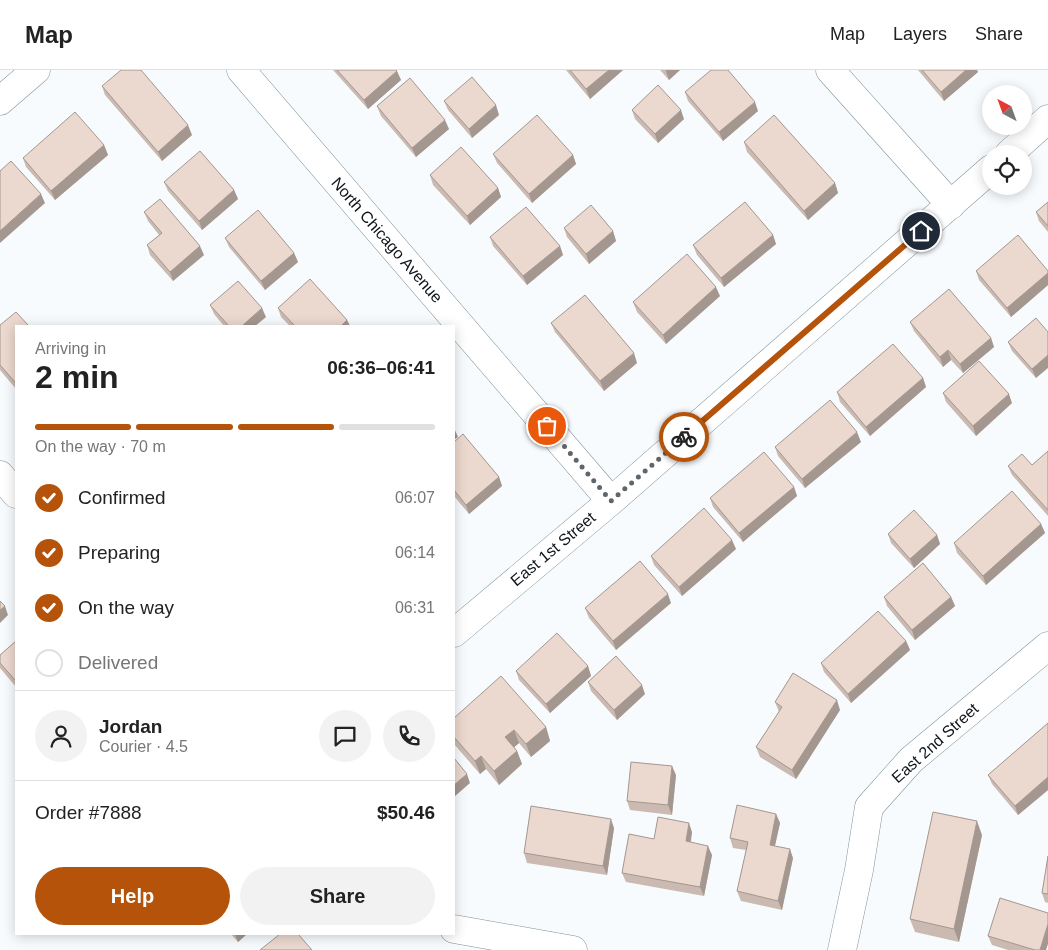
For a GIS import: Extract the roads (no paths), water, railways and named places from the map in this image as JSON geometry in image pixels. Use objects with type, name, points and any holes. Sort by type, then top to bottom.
[{"type":"street","points":[[0,101],[36,70]]},
{"type":"street","name":"North Chicago Avenue","points":[[242,70],[611,501]]},
{"type":"street","points":[[830,70],[951,205]]},
{"type":"street","points":[[1019,145],[1048,119]]},
{"type":"street","name":"East 1st Street","points":[[455,632],[611,501],[982,178]]},
{"type":"street","points":[[0,475],[15,493]]},
{"type":"street","name":"East 2nd Street","points":[[842,950],[859,870],[868,807],[911,760],[1048,646]]},
{"type":"street","points":[[455,929],[573,950]]}]
